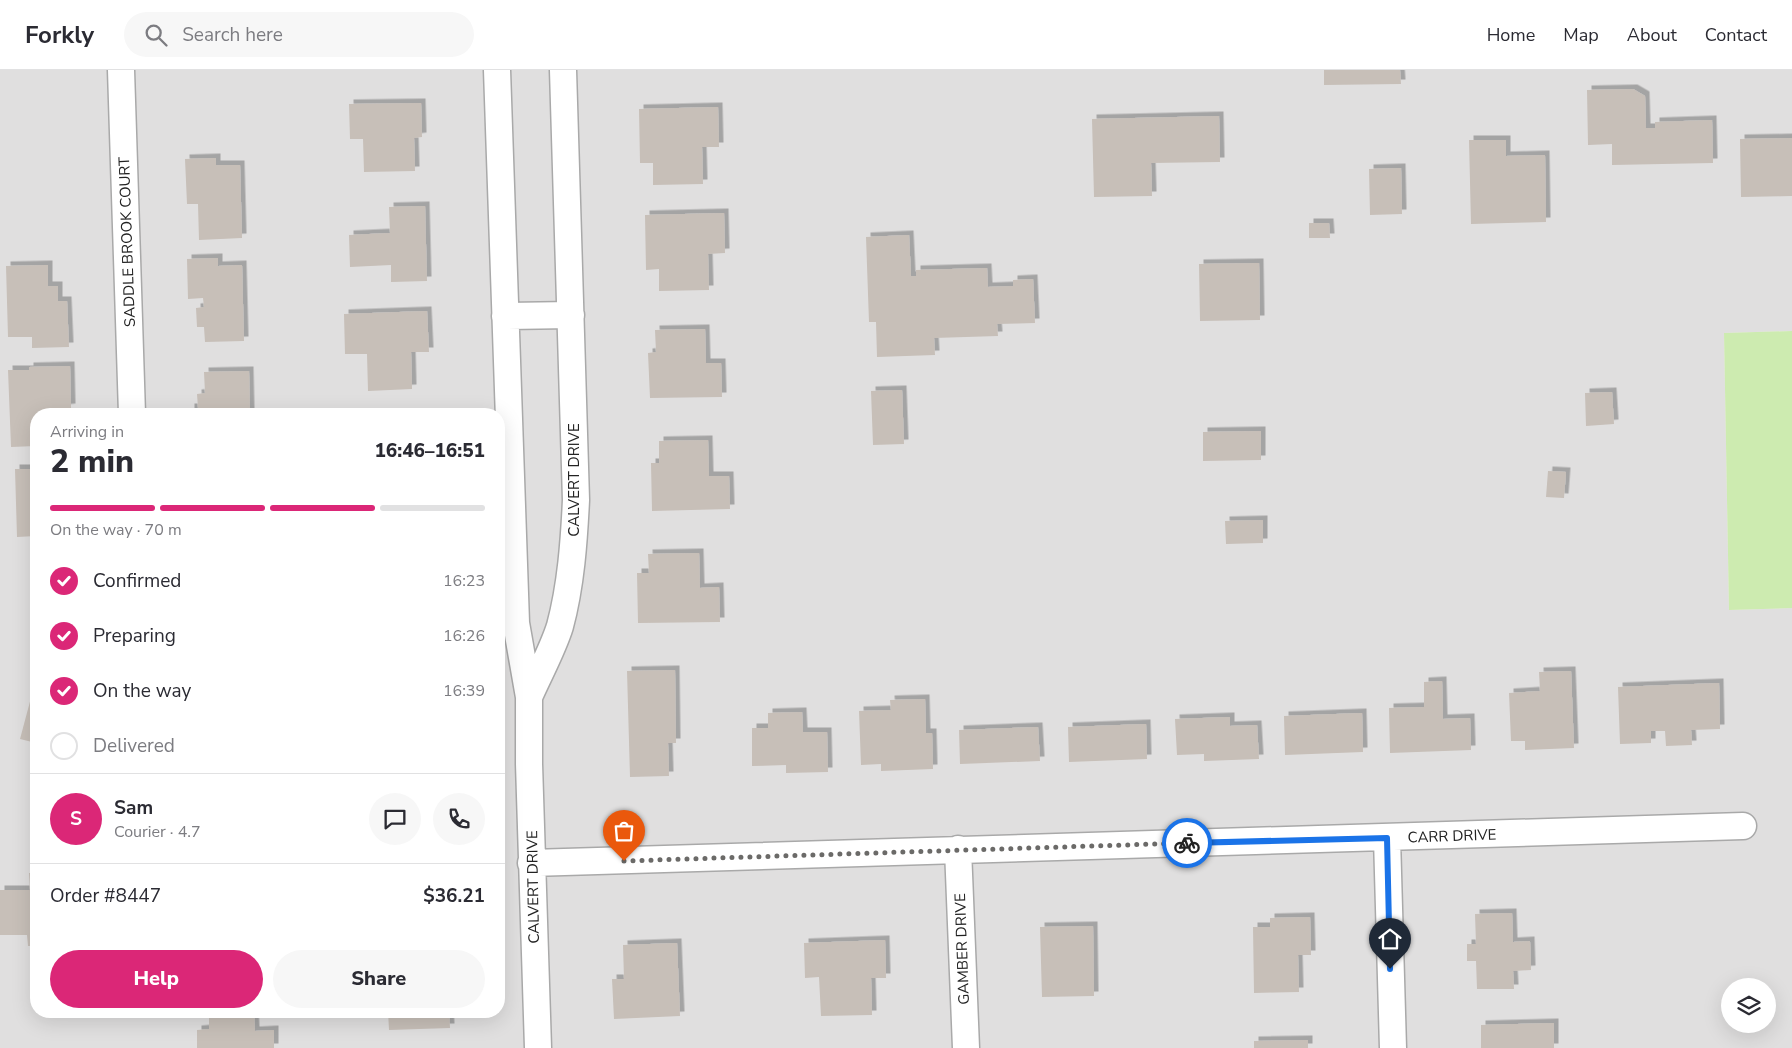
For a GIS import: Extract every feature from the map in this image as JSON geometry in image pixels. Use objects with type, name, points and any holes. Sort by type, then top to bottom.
[{"type":"street","name":"SADDLE BROOK COURT","points":[[121,70],[132,408]]},
{"type":"street","name":"CALVERT DRIVE","points":[[497,70],[516,623],[529,697],[531,863],[538,1048]]},
{"type":"street","name":"CALVERT DRIVE","points":[[529,697],[559,627],[568,584],[576,500],[564,70]]},
{"type":"street","points":[[506,316],[571,315]]},
{"type":"street","name":"CARR DRIVE","points":[[531,863],[1743,826]]},
{"type":"street","points":[[1387,838],[1393,1048]]},
{"type":"street","name":"GAMBER DRIVE","points":[[958,849],[966,1048]]},
{"type":"shaded area","points":[[0,70],[1792,70],[1792,331],[1724,333],[1729,610],[1792,608],[1792,1048],[0,1048]]},
{"type":"green space","points":[[1792,331],[1792,608],[1729,610],[1724,333]]},
{"type":"building","points":[[1324,70],[1400,70],[1401,84],[1324,85]]},
{"type":"building","points":[[1633,89],[1645,96],[1646,128],[1655,128],[1655,122],[1712,120],[1713,163],[1612,165],[1612,144],[1588,145],[1587,90]]},
{"type":"building","points":[[421,103],[422,137],[414,138],[415,171],[364,172],[363,139],[350,139],[349,104]]},
{"type":"building","points":[[718,107],[719,147],[702,147],[703,184],[653,185],[653,163],[640,163],[639,109]]},
{"type":"building","points":[[1219,116],[1220,162],[1151,163],[1152,196],[1094,197],[1092,119]]},
{"type":"building","points":[[1792,138],[1792,196],[1741,197],[1740,139]]},
{"type":"building","points":[[1469,140],[1506,140],[1506,156],[1545,155],[1546,222],[1471,224]]},
{"type":"building","points":[[216,158],[216,165],[240,165],[242,238],[199,240],[198,204],[187,204],[185,159]]},
{"type":"building","points":[[1401,168],[1402,214],[1370,215],[1369,169]]},
{"type":"building","points":[[425,206],[427,281],[391,282],[391,265],[350,267],[349,235],[390,233],[389,207]]},
{"type":"building","points":[[724,213],[725,253],[708,254],[709,290],[659,291],[659,269],[646,270],[645,215]]},
{"type":"building","points":[[1309,223],[1329,223],[1330,238],[1309,238]]},
{"type":"building","points":[[909,235],[911,276],[916,276],[916,270],[987,268],[988,287],[1013,286],[1013,280],[1033,279],[1035,323],[997,324],[998,336],[934,338],[935,355],[877,357],[876,322],[869,322],[866,237]]},
{"type":"building","points":[[218,258],[218,266],[242,265],[244,341],[205,342],[204,327],[197,327],[196,308],[204,307],[203,298],[188,299],[187,259]]},
{"type":"building","points":[[1259,263],[1260,320],[1200,321],[1199,264]]},
{"type":"building","points":[[48,265],[48,286],[58,286],[58,301],[67,301],[69,347],[32,348],[32,337],[8,337],[6,266]]},
{"type":"building","points":[[427,311],[429,352],[411,352],[412,389],[368,391],[367,354],[345,354],[344,314]]},
{"type":"building","points":[[705,329],[706,363],[721,363],[722,397],[650,398],[648,353],[656,352],[655,330]]},
{"type":"building","points":[[70,366],[71,408],[30,408],[30,446],[11,447],[8,370],[29,370],[29,367]]},
{"type":"building","points":[[249,371],[250,408],[198,408],[197,394],[205,393],[204,372]]},
{"type":"building","points":[[902,390],[904,444],[873,445],[871,391]]},
{"type":"building","points":[[1612,392],[1614,424],[1586,426],[1585,393]]},
{"type":"building","points":[[1261,431],[1261,460],[1203,461],[1203,432]]},
{"type":"building","points":[[708,440],[709,476],[729,476],[730,509],[652,511],[651,463],[659,463],[659,441]]},
{"type":"building","points":[[15,469],[30,469],[30,536],[17,537]]},
{"type":"building","points":[[1548,471],[1566,472],[1564,498],[1546,497]]},
{"type":"building","points":[[1263,520],[1263,543],[1226,544],[1225,521]]},
{"type":"building","points":[[699,553],[700,588],[719,587],[720,622],[638,623],[637,573],[649,573],[648,554]]},
{"type":"building","points":[[675,670],[676,743],[668,743],[669,776],[630,777],[627,671]]},
{"type":"building","points":[[1571,671],[1574,748],[1525,750],[1525,741],[1511,741],[1509,693],[1540,691],[1539,672]]},
{"type":"building","points":[[1442,681],[1443,719],[1470,718],[1471,750],[1390,753],[1389,708],[1424,707],[1424,682]]},
{"type":"building","points":[[1719,683],[1720,729],[1691,730],[1692,745],[1666,746],[1665,731],[1651,731],[1651,743],[1620,744],[1618,687]]},
{"type":"building","points":[[925,699],[926,733],[932,733],[933,769],[881,771],[881,764],[861,765],[859,711],[891,710],[890,700]]},
{"type":"building","points":[[30,702],[30,742],[20,739]]},
{"type":"building","points":[[802,712],[803,732],[827,732],[828,772],[786,773],[786,765],[752,766],[752,728],[768,728],[768,713]]},
{"type":"building","points":[[1362,713],[1363,752],[1285,755],[1284,716]]},
{"type":"building","points":[[1230,717],[1230,726],[1257,725],[1259,759],[1204,761],[1204,754],[1177,755],[1175,719]]},
{"type":"building","points":[[1146,724],[1147,759],[1069,762],[1068,727]]},
{"type":"building","points":[[1038,727],[1040,761],[960,764],[959,730]]},
{"type":"building","points":[[0,890],[30,890],[30,946],[28,946],[27,935],[0,935]]},
{"type":"building","points":[[1512,913],[1513,942],[1530,941],[1531,970],[1513,971],[1514,989],[1477,989],[1476,961],[1467,961],[1467,944],[1476,944],[1475,914]]},
{"type":"building","points":[[1310,917],[1311,955],[1298,955],[1299,992],[1254,993],[1253,927],[1270,927],[1270,918]]},
{"type":"building","points":[[1093,926],[1094,996],[1042,997],[1040,927]]},
{"type":"building","points":[[885,940],[886,978],[871,978],[872,1015],[821,1016],[819,977],[805,978],[804,943]]},
{"type":"building","points":[[677,943],[680,1016],[614,1019],[612,979],[624,979],[623,945]]},
{"type":"building","points":[[209,1018],[254,1018],[255,1031],[274,1030],[274,1048],[197,1048],[197,1030],[209,1029]]},
{"type":"building","points":[[388,1018],[449,1018],[450,1028],[389,1030]]},
{"type":"building","points":[[1554,1023],[1554,1048],[1481,1048],[1481,1025]]},
{"type":"building","points":[[1308,1040],[1308,1048],[1254,1048],[1254,1041]]},
{"type":"way so far","points":[[624,861],[1187,843]]},
{"type":"route","points":[[1187,843],[1387,838],[1390,969]]}]
